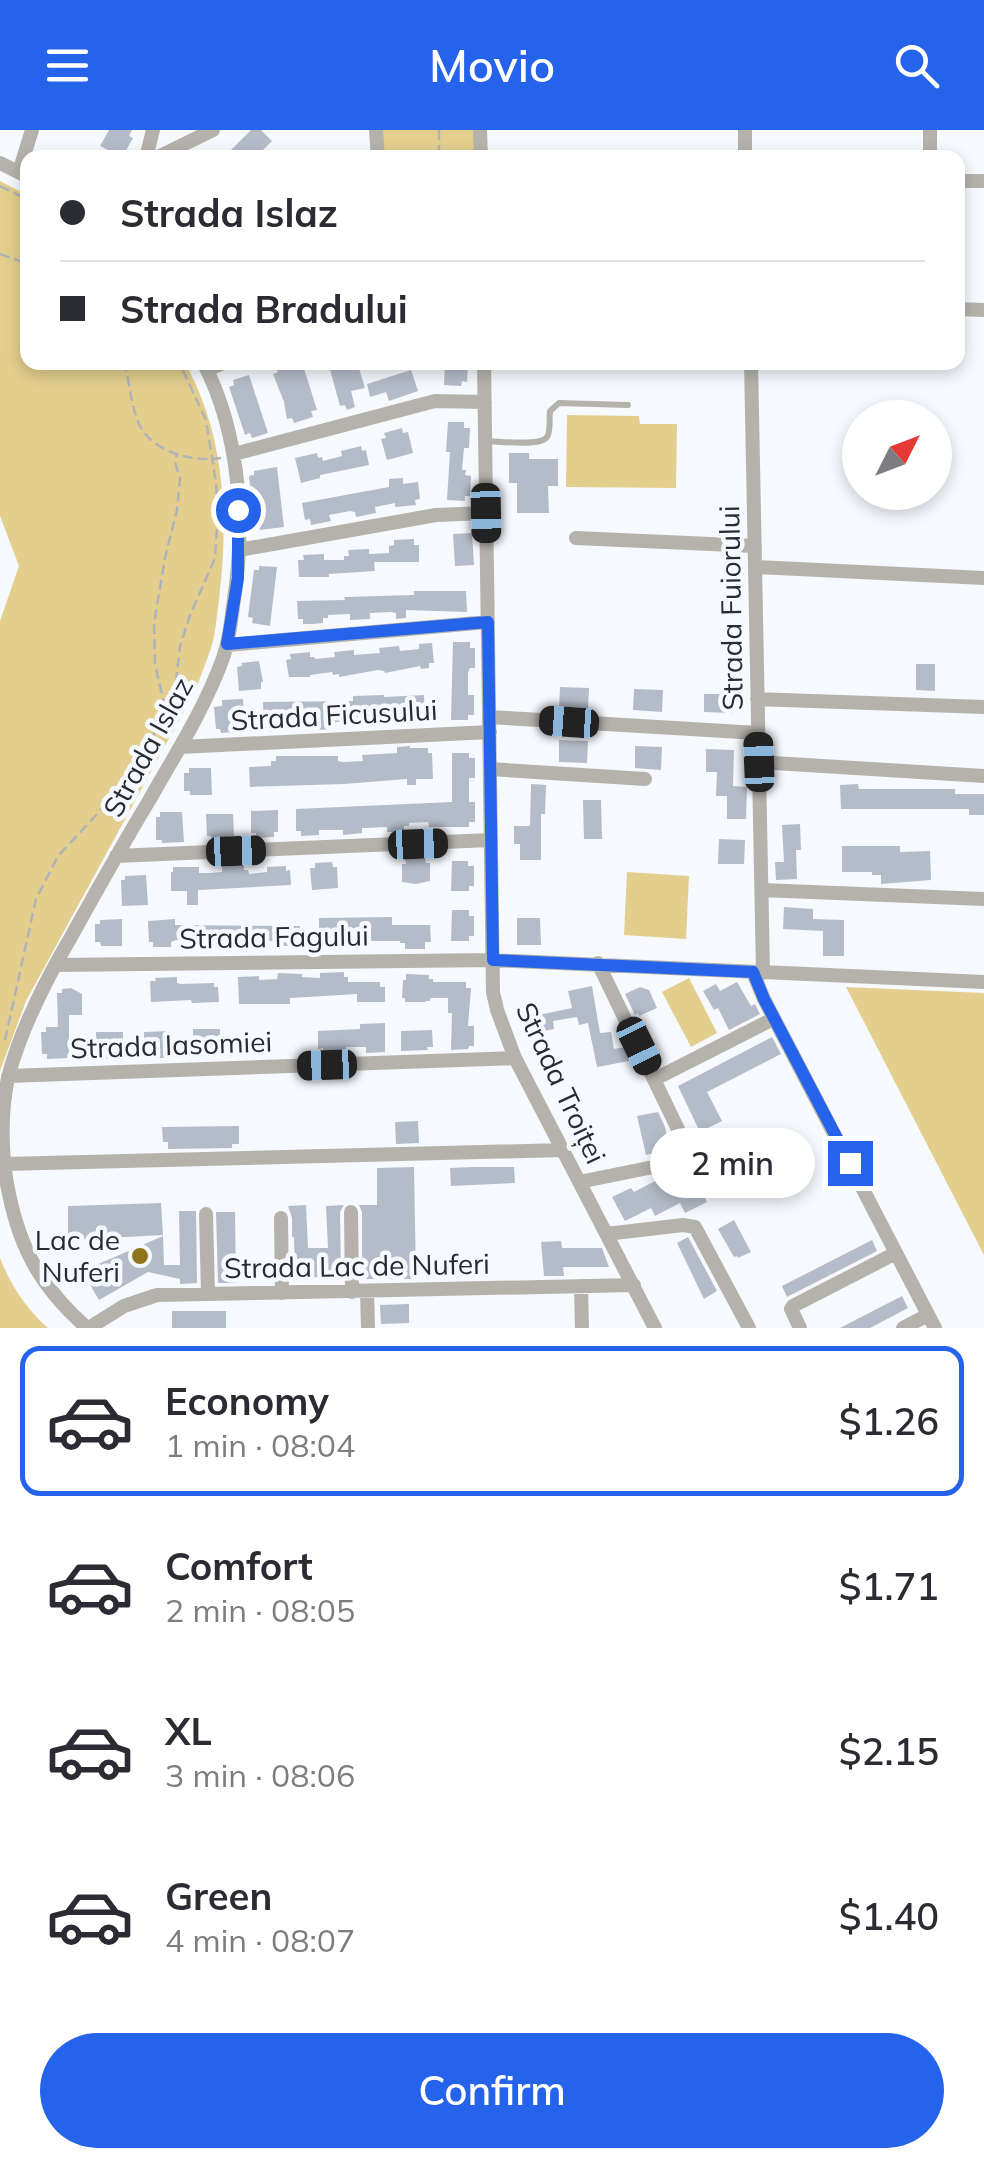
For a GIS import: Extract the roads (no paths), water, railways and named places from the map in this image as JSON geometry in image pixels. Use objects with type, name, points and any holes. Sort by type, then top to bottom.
[{"type":"street","points":[[172,150],[213,130]]},
{"type":"street","name":"Strada Islaz","points":[[8,1076],[55,965],[180,747],[216,676],[227,644],[238,578],[234,454],[207,370]]},
{"type":"street","name":"Strada Troiței","points":[[484,370],[493,992],[516,1058],[655,1328]]},
{"type":"street","name":"Strada Fuiorului","points":[[750,370],[762,890],[758,973]]},
{"type":"street","points":[[234,454],[435,402],[485,402]]},
{"type":"street","points":[[239,550],[436,515],[486,513]]},
{"type":"street","points":[[576,538],[755,546]]},
{"type":"street","points":[[756,567],[984,578]]},
{"type":"street","points":[[227,644],[488,622]]},
{"type":"street","points":[[758,698],[984,707]]},
{"type":"street","name":"Strada Ficusului","points":[[180,747],[490,724],[758,733]]},
{"type":"street","points":[[759,762],[984,776]]},
{"type":"street","points":[[490,769],[645,779]]},
{"type":"street","points":[[116,856],[491,840]]},
{"type":"street","points":[[762,890],[984,899]]},
{"type":"street","name":"Strada Fagului","points":[[55,965],[493,960],[984,982]]},
{"type":"street","points":[[580,1182],[678,1162],[686,1154],[686,1143],[598,963]]},
{"type":"street","points":[[758,973],[764,999],[932,1322],[903,1328]]},
{"type":"street","points":[[655,1079],[766,1022]]},
{"type":"street","name":"Strada Iasomiei","points":[[8,1076],[516,1058]]},
{"type":"street","name":"Strada Lac de Nuferi","points":[[8,1076],[3,1114],[4,1164],[14,1217],[32,1265],[65,1309],[88,1328],[146,1297],[634,1285]]},
{"type":"street","points":[[4,1164],[564,1150]]},
{"type":"street","points":[[351,1212],[368,1328]]},
{"type":"street","points":[[206,1214],[208,1294]]},
{"type":"street","points":[[281,1218],[282,1293]]},
{"type":"street","points":[[606,1234],[682,1225],[695,1227],[749,1328]]},
{"type":"street","points":[[800,1328],[791,1310],[793,1306],[896,1254]]},
{"type":"street","points":[[581,1286],[582,1328]]},
{"type":"lane","points":[[485,441],[545,440],[550,411],[559,403],[628,406]]},
{"type":"place","name":"Lac de Nuferi","points":[[140,1256]]}]
